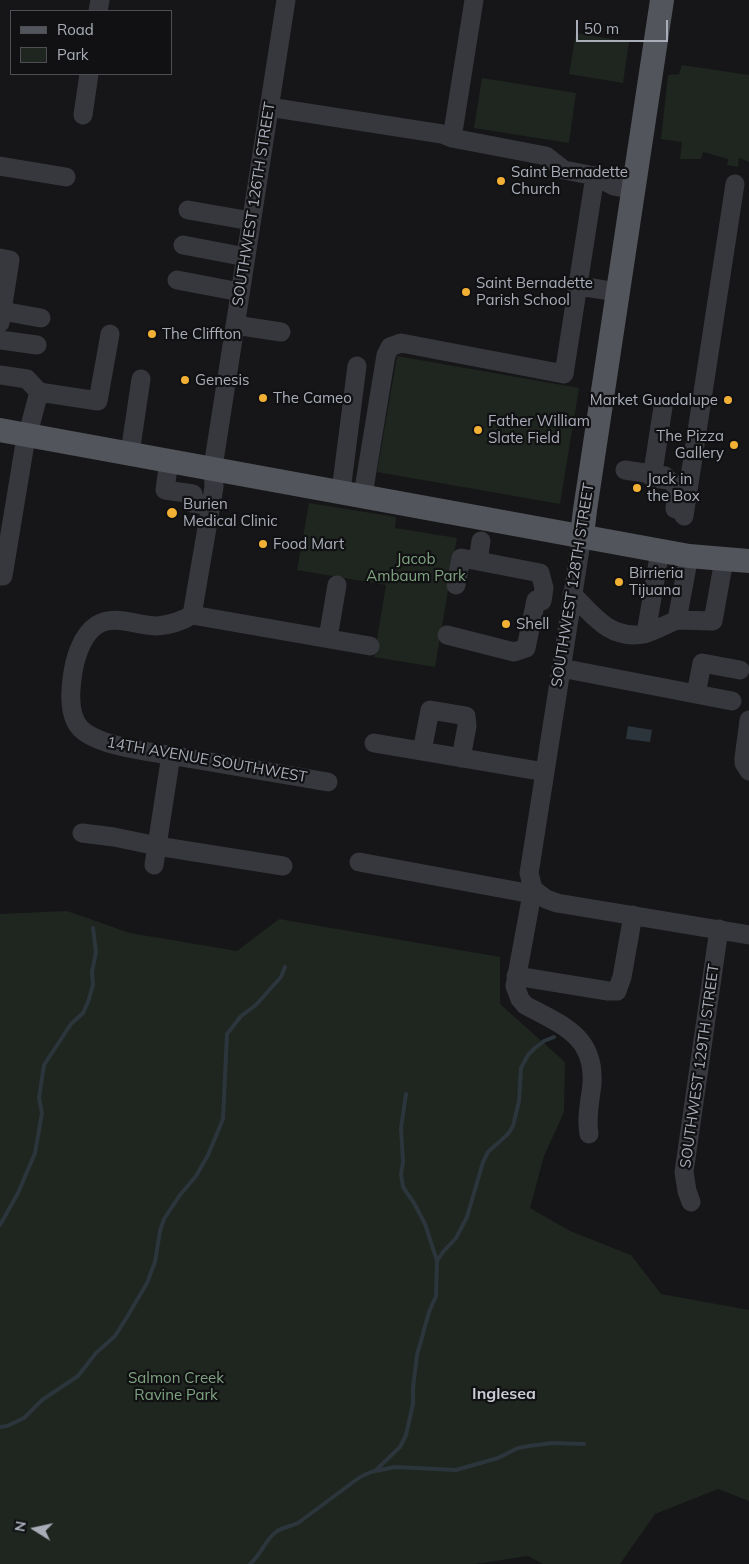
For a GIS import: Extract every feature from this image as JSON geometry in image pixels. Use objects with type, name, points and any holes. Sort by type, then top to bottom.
[{"type":"main road","name":"SOUTHWEST 128TH STREET","points":[[582,536],[662,0]]},
{"type":"main road","points":[[0,430],[213,467],[660,551],[724,560],[749,561]]},
{"type":"street","name":"SOUTHWEST 126TH STREET","points":[[192,614],[214,487],[213,467],[286,0]]},
{"type":"street","points":[[452,138],[474,0]]},
{"type":"street","points":[[83,115],[89,75]]},
{"type":"street","points":[[269,107],[442,134],[452,138],[546,156],[564,170],[594,176],[614,186],[633,189]]},
{"type":"street","points":[[0,166],[66,177]]},
{"type":"street","points":[[352,493],[386,355],[390,347],[401,344],[564,374],[579,286],[594,176]]},
{"type":"street","points":[[663,407],[652,478],[669,480],[677,486],[679,515],[690,480],[739,195]]},
{"type":"street","points":[[188,210],[251,221]]},
{"type":"street","points":[[183,245],[246,257]]},
{"type":"street","points":[[0,258],[10,260],[1,317],[42,318]]},
{"type":"street","points":[[177,280],[240,292]]},
{"type":"street","points":[[579,286],[617,292]]},
{"type":"street","points":[[235,325],[282,332]]},
{"type":"street","points":[[0,375],[27,379],[39,392],[98,401],[110,334]]},
{"type":"street","points":[[0,340],[37,345]]},
{"type":"street","points":[[352,493],[356,366]]},
{"type":"street","points":[[130,452],[141,380]]},
{"type":"street","points":[[0,576],[3,576],[28,435],[39,392]]},
{"type":"street","points":[[169,460],[165,490],[193,494],[192,503],[211,506]]},
{"type":"street","points":[[625,472],[690,480]]},
{"type":"street","name":"SOUTHWEST 128TH STREET","points":[[582,536],[552,593],[561,668],[529,873],[533,892],[515,986],[525,1005],[568,1029],[582,1042],[587,1050],[592,1074],[588,1114],[589,1134]]},
{"type":"street","points":[[478,561],[481,541]]},
{"type":"street","points":[[646,634],[660,551]]},
{"type":"street","points":[[677,620],[689,556]]},
{"type":"street","points":[[456,585],[461,558],[540,573],[552,593],[608,630],[628,635],[646,634],[677,620],[714,621],[724,560]]},
{"type":"street","points":[[328,638],[337,585]]},
{"type":"street","points":[[447,635],[514,652],[526,648],[552,593]]},
{"type":"street","points":[[192,614],[370,646]]},
{"type":"street","name":"14TH AVENUE SOUTHWEST","points":[[192,614],[177,622],[155,626],[114,620],[98,625],[90,631],[74,667],[71,704],[76,723],[88,734],[110,743],[171,756],[328,782]]},
{"type":"street","points":[[696,694],[702,663],[740,670]]},
{"type":"street","points":[[561,668],[732,701]]},
{"type":"street","points":[[422,751],[430,710],[466,716],[467,726],[461,758]]},
{"type":"street","points":[[749,720],[744,764],[749,771]]},
{"type":"street","points":[[374,743],[545,772]]},
{"type":"street","points":[[156,856],[171,756]]},
{"type":"street","points":[[82,833],[114,837],[156,856],[283,866]]},
{"type":"street","points":[[359,862],[533,892],[557,903],[749,935]]},
{"type":"street","points":[[516,976],[617,991],[622,977],[633,915]]},
{"type":"street","name":"SOUTHWEST 129TH STREET","points":[[691,1202],[684,1172],[719,930]]},
{"type":"green space","points":[[576,33],[629,42],[623,83],[569,74]]},
{"type":"green space","points":[[682,65],[749,75],[749,162],[739,158],[738,167],[727,165],[728,159],[703,152],[701,159],[680,159],[682,142],[661,139],[668,75],[679,74]]},
{"type":"green space","points":[[482,78],[576,93],[569,143],[474,128]]},
{"type":"green space","name":"Father William Slate Field","points":[[397,356],[579,388],[560,504],[377,472]]},
{"type":"green space","name":"Jacob Ambaum Park","points":[[309,503],[396,517],[395,528],[457,538],[435,667],[374,657],[386,585],[297,570]]},
{"type":"green space","name":"Salmon Creek Ravine Park","points":[[67,911],[130,933],[237,951],[279,919],[500,957],[500,1004],[565,1062],[564,1112],[544,1156],[530,1208],[570,1231],[631,1255],[661,1294],[749,1310],[749,1501],[718,1489],[655,1514],[620,1564],[543,1564],[528,1556],[475,1564],[0,1564],[0,914]]},
{"type":"shaded area","points":[[628,726],[652,730],[650,742],[626,739]]},
{"type":"waterway","points":[[0,1225],[18,1193],[35,1153],[42,1113],[39,1098],[44,1065],[71,1024],[83,1013],[88,1002],[93,985],[92,972],[96,952],[93,928]]},
{"type":"waterway","points":[[0,1427],[7,1426],[24,1418],[42,1400],[78,1376],[96,1353],[115,1336],[127,1317],[147,1283],[155,1262],[164,1219],[196,1176],[208,1155],[223,1119],[227,1034],[241,1016],[256,1005],[281,977],[285,967]]},
{"type":"waterway","points":[[375,1471],[400,1447],[406,1435],[413,1404],[417,1355],[429,1312],[436,1296],[437,1261],[456,1238],[467,1217],[483,1162],[488,1152],[508,1134],[513,1126],[519,1101],[521,1068],[528,1055],[535,1048],[544,1041],[554,1037]]},
{"type":"waterway","points":[[406,1094],[401,1128],[403,1162],[401,1174],[403,1187],[425,1224],[437,1261]]},
{"type":"waterway","points":[[250,1564],[272,1535],[283,1528],[298,1523],[360,1477],[371,1472],[395,1467],[456,1470],[498,1458],[518,1448],[552,1443],[584,1444]]},
{"type":"place","name":"Saint Bernadette Church","points":[[501,181]]},
{"type":"place","name":"Saint Bernadette Parish School","points":[[466,292]]},
{"type":"place","name":"The Cliffton","points":[[152,334]]},
{"type":"place","name":"Genesis","points":[[185,380]]},
{"type":"place","name":"The Cameo","points":[[263,398]]},
{"type":"place","name":"Market Guadalupe","points":[[728,400]]},
{"type":"place","name":"Father William Slate Field","points":[[478,430]]},
{"type":"place","name":"The Pizza Gallery","points":[[734,445]]},
{"type":"place","name":"Jack in the Box","points":[[637,488]]},
{"type":"place","name":"Burien Medical Clinic","points":[[172,513]]},
{"type":"place","name":"Food Mart","points":[[263,544]]},
{"type":"place","name":"Birrieria Tijuana","points":[[619,582]]},
{"type":"place","name":"Shell","points":[[506,624]]},
{"type":"district","name":"Inglesea","points":[[504,1394]]}]
